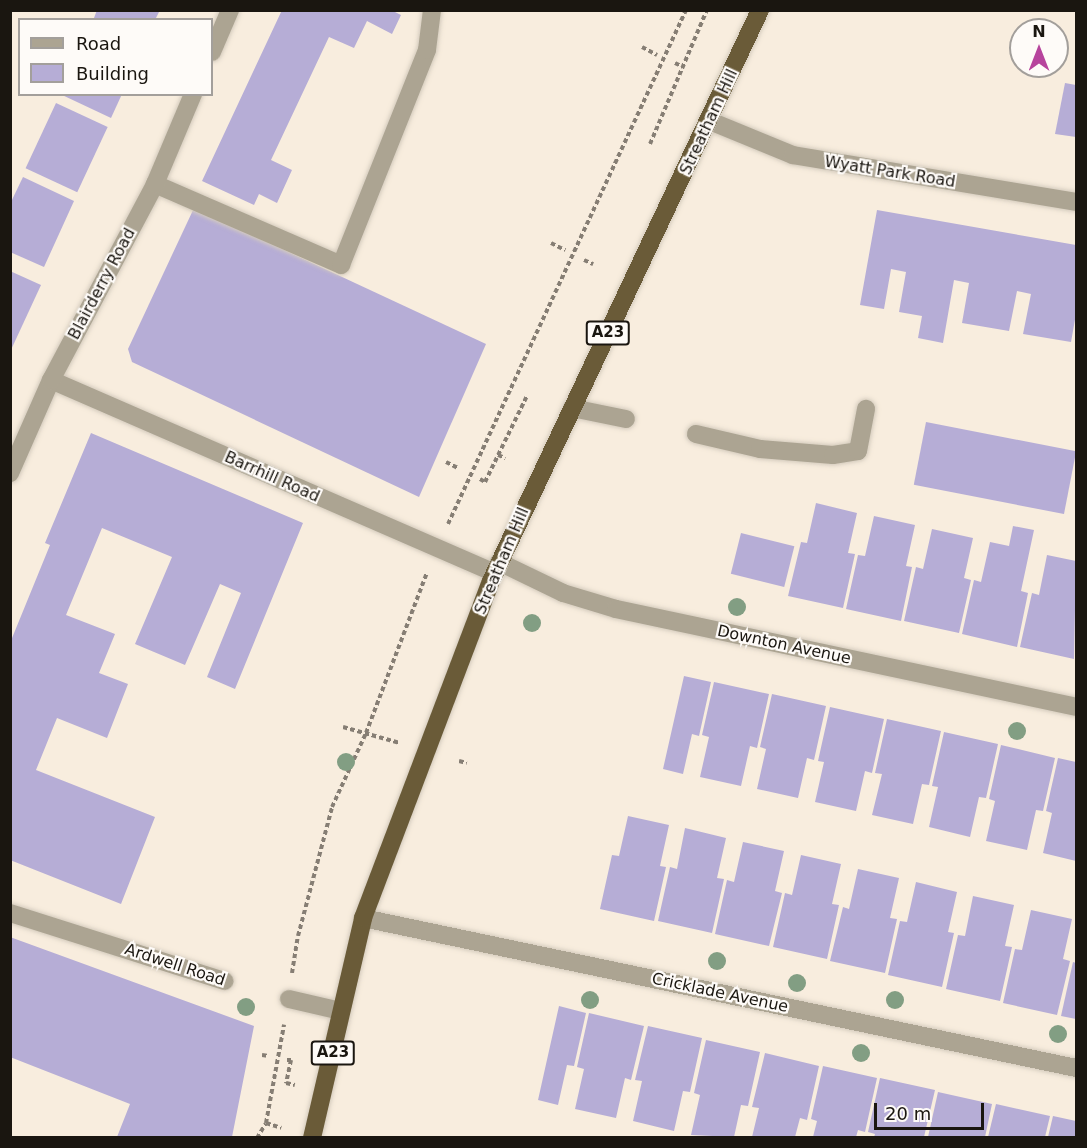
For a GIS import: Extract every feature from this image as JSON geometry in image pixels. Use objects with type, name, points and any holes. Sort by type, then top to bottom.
[{"type":"highway","name":"Streatham Hill","points":[[312,1137],[363,918],[497,567],[710,121],[760,10]]},
{"type":"street","points":[[213,50],[230,10]]},
{"type":"street","points":[[155,184],[341,265],[427,50],[432,10]]},
{"type":"street","name":"Blairderry Road","points":[[10,473],[51,380],[155,184],[193,96]]},
{"type":"street","name":"Wyatt Park Road","points":[[710,121],[793,155],[1077,202]]},
{"type":"street","name":"Barrhill Road","points":[[51,380],[376,523],[497,567]]},
{"type":"street","points":[[572,408],[626,418]]},
{"type":"street","points":[[696,434],[760,449],[834,455],[858,451],[866,409]]},
{"type":"street","name":"Downton Avenue","points":[[497,567],[563,593],[616,609],[1077,707]]},
{"type":"street","name":"Ardwell Road","points":[[10,913],[225,981]]},
{"type":"street","name":"Cricklade Avenue","points":[[363,918],[1077,1068]]},
{"type":"street","points":[[288,999],[341,1011]]},
{"type":"path","points":[[673,41],[686,10]]},
{"type":"path","points":[[650,144],[707,10]]},
{"type":"path","points":[[642,47],[657,55]]},
{"type":"path","points":[[675,63],[683,67]]},
{"type":"path","points":[[551,243],[565,250]]},
{"type":"path","points":[[584,260],[593,264]]},
{"type":"path","points":[[480,479],[485,482],[527,396]]},
{"type":"path","points":[[498,455],[505,458]]},
{"type":"path","points":[[446,462],[458,468]]},
{"type":"path","points":[[343,727],[406,745]]},
{"type":"path","points":[[459,761],[467,763]]},
{"type":"path","points":[[262,1055],[269,1056]]},
{"type":"path","points":[[287,1059],[291,1060],[286,1083],[295,1085]]},
{"type":"path","points":[[257,1137],[266,1123],[281,1128]]},
{"type":"building","points":[[97,10],[160,10],[156,18],[94,18]]},
{"type":"building","points":[[282,10],[391,10],[401,15],[392,34],[367,21],[354,48],[329,37],[271,160],[292,170],[277,203],[259,194],[254,205],[202,181]]},
{"type":"building","points":[[1065,83],[1076,85],[1076,137],[1055,134]]},
{"type":"building","points":[[64,96],[121,96],[111,118]]},
{"type":"building","points":[[56,103],[108,127],[77,192],[26,168]]},
{"type":"building","points":[[23,177],[74,201],[44,267],[10,252],[10,204]]},
{"type":"building","points":[[194,208],[486,344],[419,497],[132,362],[128,349]]},
{"type":"building","points":[[877,210],[1076,245],[1076,314],[1071,342],[1023,334],[1031,294],[1017,291],[1009,331],[962,323],[969,283],[954,280],[943,343],[918,338],[922,316],[899,312],[906,272],[891,269],[884,309],[860,305]]},
{"type":"building","points":[[10,271],[41,285],[10,352]]},
{"type":"building","points":[[926,422],[1076,451],[1064,514],[914,485]]},
{"type":"building","points":[[91,433],[303,523],[235,689],[207,677],[241,593],[220,584],[185,665],[135,644],[172,557],[102,528],[66,615],[115,634],[99,673],[128,684],[107,738],[57,718],[36,770],[155,817],[121,904],[10,860],[10,643],[50,545],[45,543]]},
{"type":"building","points":[[816,503],[857,513],[848,553],[855,554],[843,608],[788,596],[801,542],[807,543]]},
{"type":"building","points":[[874,516],[915,525],[906,566],[912,567],[901,621],[846,609],[858,555],[865,556]]},
{"type":"building","points":[[1013,526],[1034,530],[1021,591],[1028,593],[1017,647],[962,634],[974,580],[981,582],[990,542],[1009,546]]},
{"type":"building","points":[[932,529],[973,538],[964,578],[971,580],[959,633],[904,621],[916,567],[923,569]]},
{"type":"building","points":[[741,533],[794,546],[784,587],[731,574]]},
{"type":"building","points":[[1047,555],[1076,561],[1074,659],[1020,647],[1032,593],[1039,595]]},
{"type":"building","points":[[684,676],[711,682],[699,736],[692,734],[683,774],[663,769]]},
{"type":"building","points":[[714,682],[769,694],[757,748],[750,746],[741,786],[700,777],[709,737],[702,735]]},
{"type":"building","points":[[772,694],[826,706],[814,760],[807,758],[798,798],[757,789],[766,749],[760,747]]},
{"type":"building","points":[[830,707],[884,719],[872,773],[865,771],[856,811],[815,802],[824,762],[818,761]]},
{"type":"building","points":[[887,719],[941,731],[929,785],[922,784],[913,824],[872,815],[882,774],[875,773]]},
{"type":"building","points":[[944,732],[998,744],[986,798],[979,797],[970,837],[929,827],[938,787],[932,786]]},
{"type":"building","points":[[1001,745],[1055,758],[1043,811],[1036,810],[1027,850],[986,841],[995,801],[989,799]]},
{"type":"building","points":[[1058,758],[1076,762],[1076,861],[1043,853],[1052,813],[1046,811]]},
{"type":"building","points":[[628,816],[669,825],[660,866],[666,867],[654,921],[600,909],[612,855],[619,856]]},
{"type":"building","points":[[685,828],[726,838],[717,878],[724,879],[712,933],[658,921],[670,867],[677,869]]},
{"type":"building","points":[[743,842],[784,851],[775,891],[782,893],[769,946],[715,934],[727,880],[734,882]]},
{"type":"building","points":[[801,855],[841,864],[832,904],[839,905],[827,959],[773,947],[785,893],[792,895]]},
{"type":"building","points":[[858,869],[899,878],[890,918],[897,919],[885,973],[830,961],[843,907],[849,909]]},
{"type":"building","points":[[916,882],[957,892],[948,932],[954,933],[942,987],[888,975],[900,921],[907,922]]},
{"type":"building","points":[[973,896],[1014,905],[1005,946],[1012,947],[1000,1001],[946,989],[958,935],[965,936]]},
{"type":"building","points":[[1031,910],[1072,919],[1063,959],[1070,961],[1057,1015],[1003,1003],[1015,949],[1022,950]]},
{"type":"building","points":[[10,937],[254,1026],[232,1137],[117,1137],[130,1104],[10,1057]]},
{"type":"building","points":[[1073,962],[1076,963],[1076,1019],[1061,1016]]},
{"type":"building","points":[[559,1006],[586,1013],[574,1066],[567,1065],[558,1105],[538,1100]]},
{"type":"building","points":[[589,1013],[644,1026],[631,1080],[625,1078],[616,1118],[575,1109],[584,1069],[577,1067]]},
{"type":"building","points":[[648,1026],[702,1038],[690,1092],[683,1091],[674,1131],[633,1121],[642,1081],[635,1080]]},
{"type":"building","points":[[706,1040],[760,1052],[748,1106],[741,1105],[734,1137],[691,1135],[700,1095],[694,1093]]},
{"type":"building","points":[[765,1053],[819,1066],[807,1120],[800,1118],[795,1137],[752,1137],[759,1108],[752,1107]]},
{"type":"building","points":[[823,1066],[877,1078],[865,1132],[858,1130],[856,1137],[813,1137],[817,1121],[811,1119]]},
{"type":"building","points":[[880,1078],[935,1090],[924,1137],[874,1137],[875,1134],[868,1132]]},
{"type":"building","points":[[938,1092],[992,1104],[985,1137],[928,1137]]},
{"type":"building","points":[[996,1104],[1050,1116],[1045,1137],[988,1137]]},
{"type":"building","points":[[1053,1116],[1076,1121],[1076,1137],[1048,1137]]}]
